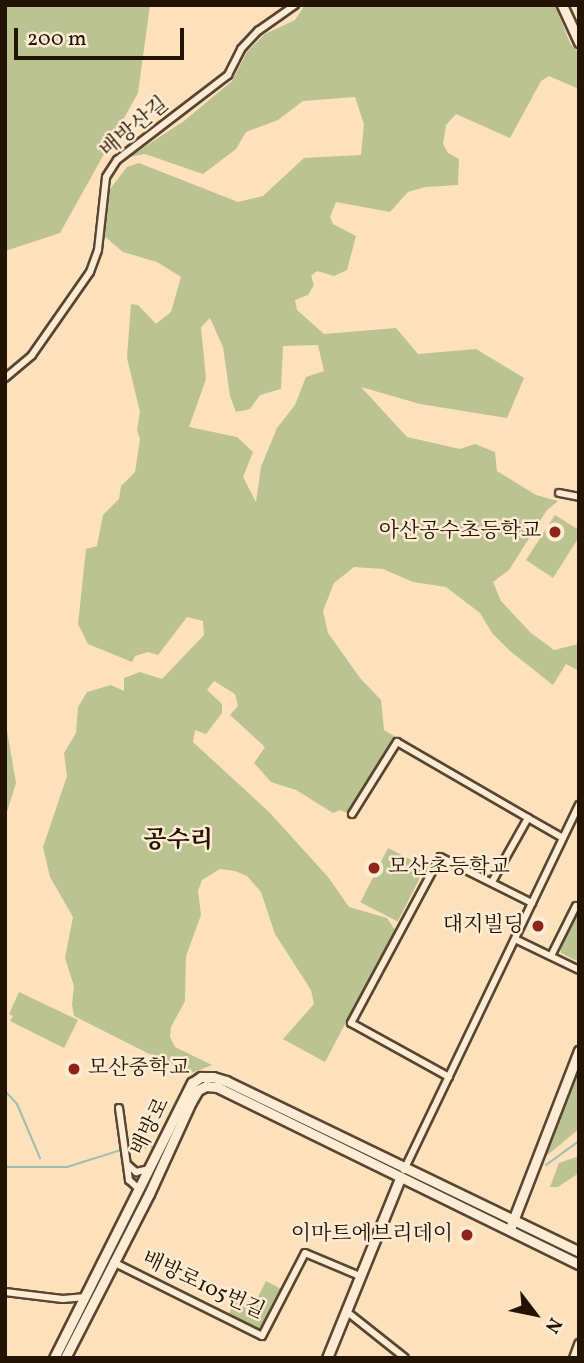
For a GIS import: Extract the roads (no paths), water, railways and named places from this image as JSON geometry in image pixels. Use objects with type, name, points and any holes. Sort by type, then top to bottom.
[{"type":"street","name":"배방산길","points":[[5,378],[32,355],[90,272],[98,250],[106,177],[117,160],[228,75],[241,49],[258,31],[295,5]]},
{"type":"street","points":[[562,5],[579,42]]},
{"type":"street","points":[[559,493],[579,497]]},
{"type":"street","points":[[352,814],[397,742],[563,838]]},
{"type":"street","points":[[327,1358],[400,1178],[579,805]]},
{"type":"street","points":[[492,882],[528,818]]},
{"type":"street","points":[[449,1077],[351,1023],[440,857],[532,903]]},
{"type":"street","points":[[551,956],[576,906]]},
{"type":"street","points":[[515,939],[579,970]]},
{"type":"street","points":[[512,1226],[579,1051]]},
{"type":"street","name":"배방로","points":[[65,1358],[104,1258],[192,1083],[201,1077],[213,1077],[405,1168],[579,1264]]},
{"type":"street","name":"배방로","points":[[54,1358],[114,1263],[191,1102],[198,1090],[206,1086],[217,1087],[400,1178],[579,1252]]},
{"type":"street","points":[[119,1108],[129,1180],[140,1190]]},
{"type":"street","points":[[128,1164],[136,1172],[150,1168]]},
{"type":"street","name":"배방로105번길","points":[[104,1258],[262,1336],[305,1253],[360,1276]]},
{"type":"street","points":[[5,1292],[63,1299],[90,1298]]},
{"type":"street","points":[[346,1311],[405,1358]]},
{"type":"street","points":[[574,1358],[579,1344]]},
{"type":"waterway","points":[[5,1091],[17,1104],[40,1158]]},
{"type":"waterway","points":[[546,1165],[579,1141]]},
{"type":"waterway","points":[[5,1167],[67,1167],[121,1150],[151,1147]]},
{"type":"place","name":"아산공수초등학교","points":[[555,532]]},
{"type":"place","name":"모산초등학교","points":[[374,868]]},
{"type":"place","name":"대지빌딩","points":[[538,926]]},
{"type":"place","name":"모산중학교","points":[[74,1069]]},
{"type":"place","name":"이마트에브리데이","points":[[467,1235]]},
{"type":"district","name":"공수리","points":[[178,842]]}]
